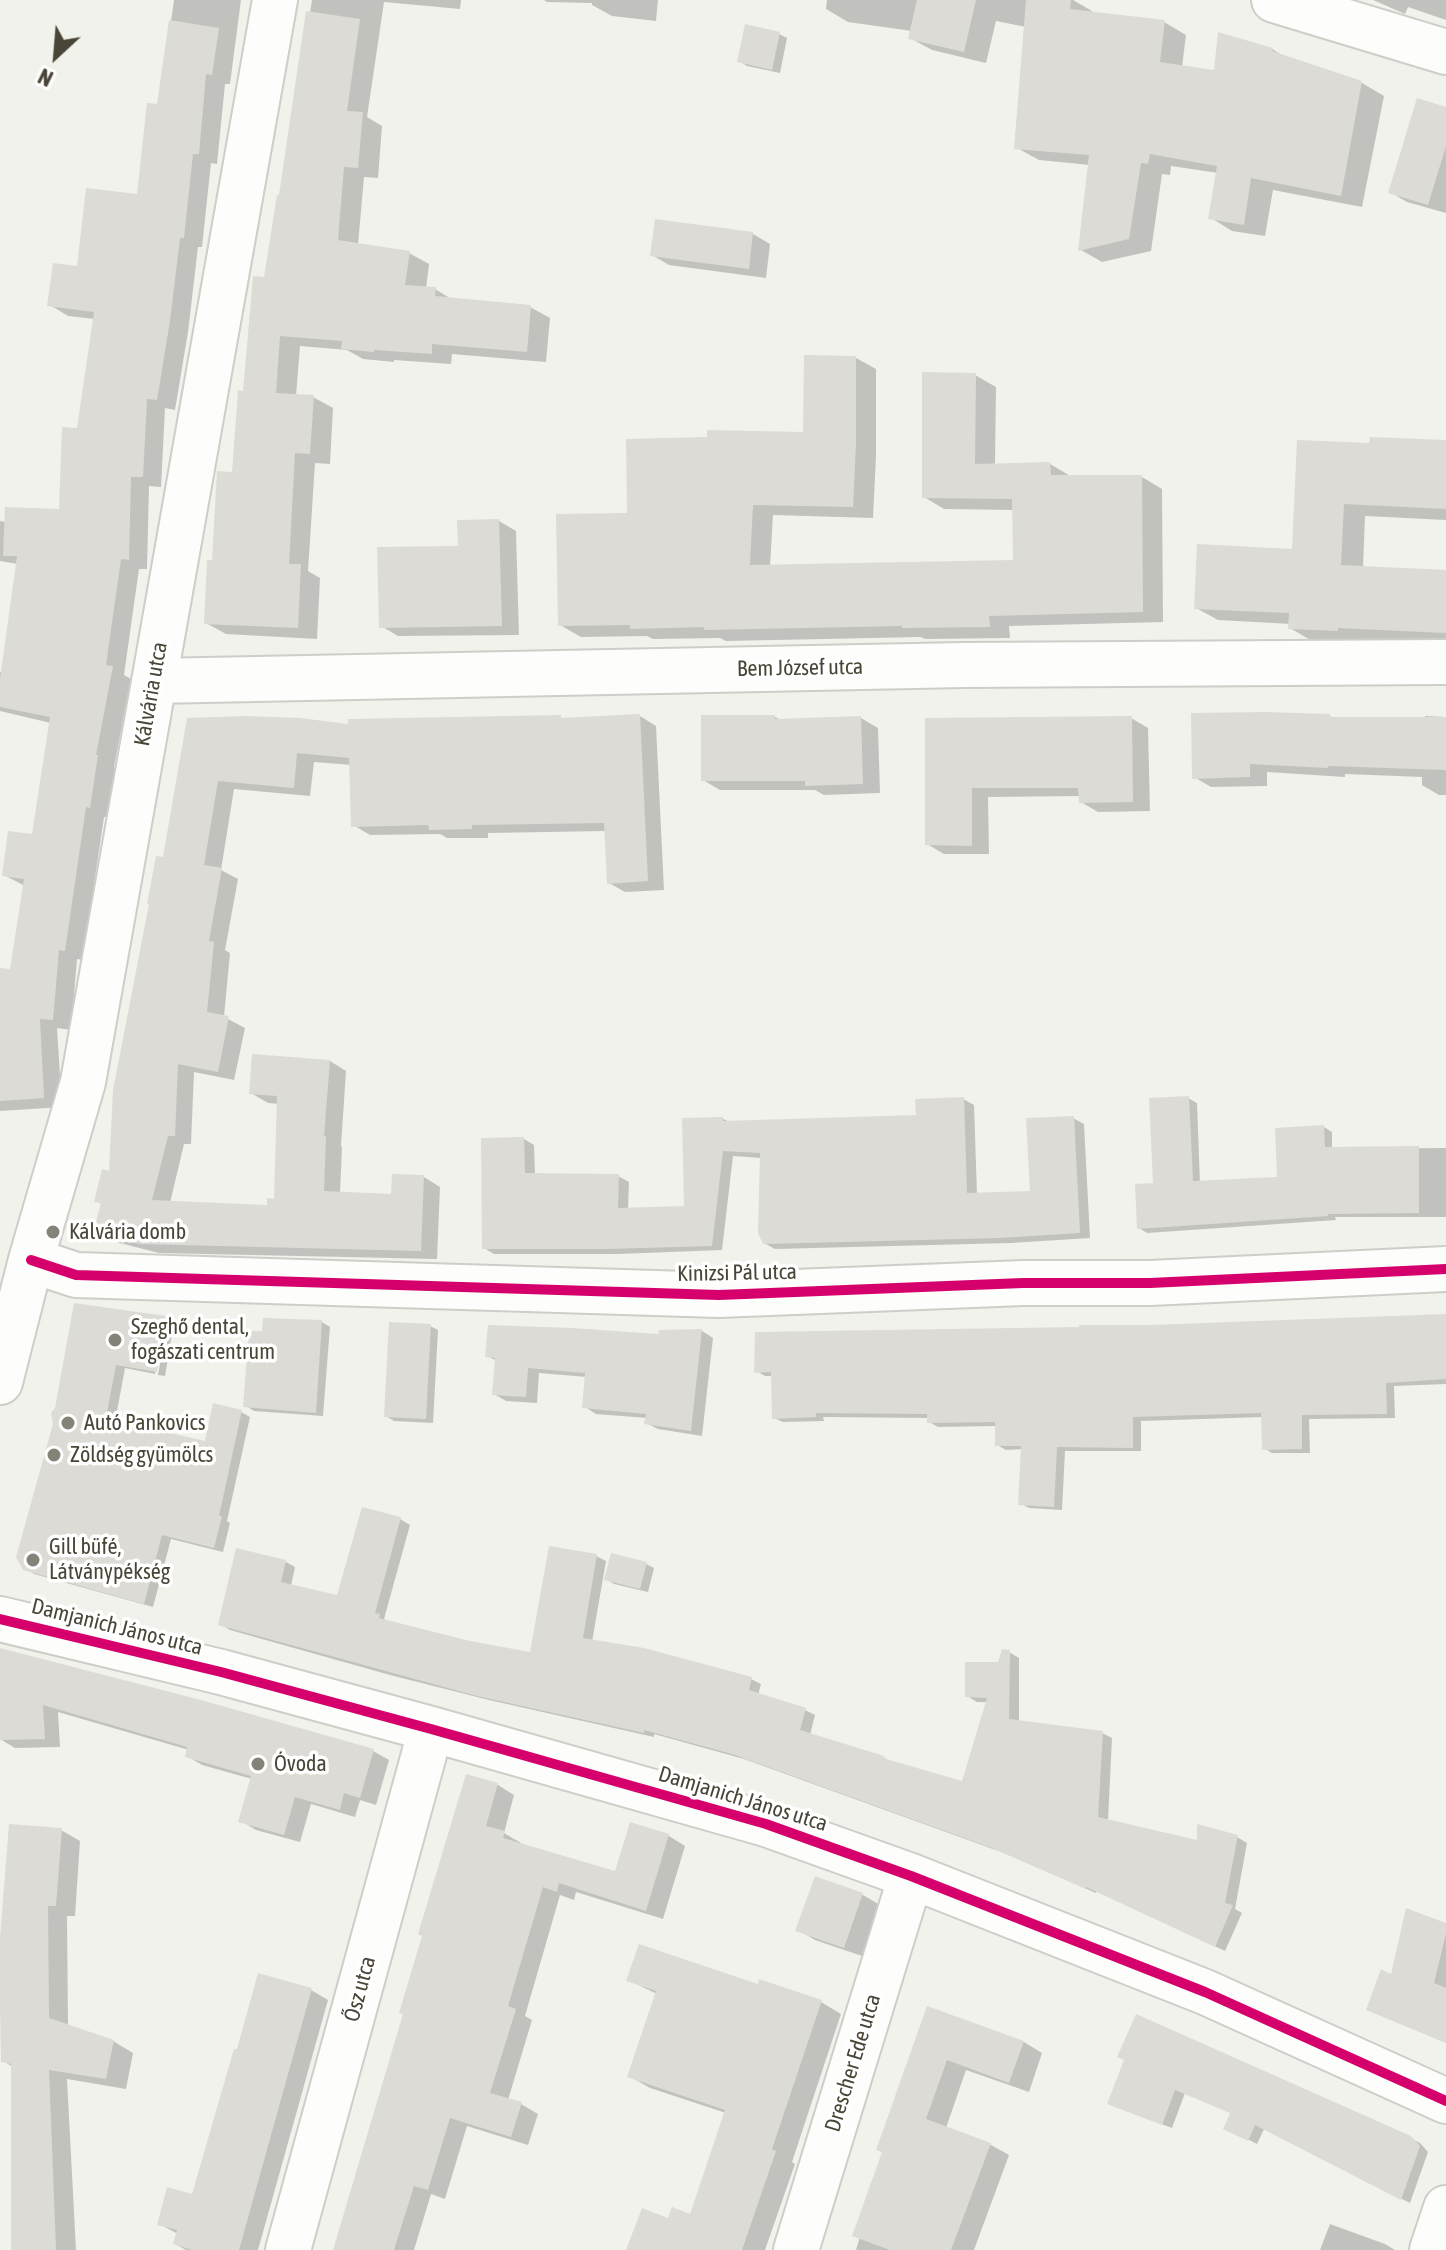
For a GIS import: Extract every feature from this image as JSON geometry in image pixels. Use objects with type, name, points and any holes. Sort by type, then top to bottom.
[{"type":"street","name":"Kálvária utca","points":[[0,1382],[31,1260],[83,1082],[275,0]]},
{"type":"street","points":[[1274,0],[1446,52]]},
{"type":"street","name":"Bem József utca","points":[[154,681],[964,665],[1446,662]]},
{"type":"street","name":"Kinizsi Pál utca","points":[[31,1260],[76,1275],[719,1295],[1023,1283],[1150,1283],[1446,1269]]},
{"type":"street","name":"Damjanich János utca","points":[[0,1619],[221,1672],[766,1824],[911,1876],[1205,1992],[1446,2101]]},
{"type":"street","name":"Ősz utca","points":[[288,2250],[431,1729]]},
{"type":"street","name":"Drescher Ede utca","points":[[796,2250],[911,1876]]},
{"type":"street","points":[[1432,2250],[1446,2208]]},
{"type":"building","points":[[917,0],[976,0],[964,52],[908,39]]},
{"type":"building","points":[[1026,0],[1071,0],[1070,9],[1165,20],[1160,62],[1214,70],[1218,32],[1273,48],[1272,51],[1362,81],[1341,196],[1251,178],[1244,225],[1208,219],[1217,166],[1150,154],[1148,164],[1141,163],[1129,239],[1078,251],[1089,155],[1014,149]]},
{"type":"building","points":[[306,11],[360,19],[347,111],[363,112],[358,168],[344,167],[338,240],[410,251],[405,285],[436,287],[435,296],[531,305],[527,352],[432,344],[432,354],[374,352],[341,349],[342,341],[280,336],[276,393],[314,395],[310,454],[295,453],[289,564],[301,564],[298,628],[204,624],[207,560],[212,560],[217,471],[232,472],[238,390],[243,391],[253,276],[264,277]]},
{"type":"building","points":[[169,20],[219,28],[212,75],[206,74],[199,154],[193,154],[184,238],[180,238],[157,400],[147,399],[143,477],[131,477],[129,560],[121,559],[106,665],[113,666],[96,755],[90,808],[86,807],[65,951],[59,950],[53,1020],[40,1019],[44,1098],[0,1101],[0,968],[10,969],[24,879],[2,876],[8,831],[32,834],[50,717],[0,707],[0,679],[17,556],[3,556],[5,507],[59,509],[62,427],[77,428],[94,312],[47,306],[53,263],[77,266],[86,188],[137,194],[147,103],[157,104]]},
{"type":"building","points":[[745,24],[780,32],[772,70],[737,62]]},
{"type":"building","points":[[1417,98],[1446,107],[1446,146],[1428,205],[1388,193]]},
{"type":"building","points":[[655,219],[753,232],[749,269],[650,256]]},
{"type":"building","points":[[804,355],[856,356],[853,507],[753,505],[750,565],[1013,560],[1012,499],[922,498],[922,372],[976,373],[975,464],[1050,462],[1051,475],[1142,475],[1143,612],[989,616],[990,627],[704,630],[704,627],[630,629],[630,625],[558,626],[556,514],[627,513],[626,439],[707,437],[707,430],[803,432]]},
{"type":"building","points":[[1370,437],[1446,440],[1446,509],[1344,504],[1341,565],[1446,570],[1446,633],[1288,629],[1289,613],[1194,609],[1197,544],[1292,549],[1297,440],[1369,443]]},
{"type":"building","points":[[499,519],[502,626],[379,628],[377,547],[458,546],[457,520]]},
{"type":"building","points":[[1191,713],[1330,714],[1330,717],[1446,717],[1446,770],[1250,764],[1250,777],[1192,779]]},
{"type":"building","points":[[640,714],[648,881],[607,884],[604,823],[472,825],[472,829],[429,830],[428,825],[351,827],[349,758],[297,753],[294,788],[218,781],[204,865],[222,868],[209,941],[214,942],[207,1012],[229,1016],[218,1072],[178,1064],[175,1136],[168,1136],[152,1200],[267,1205],[267,1198],[274,1199],[277,1096],[249,1094],[252,1054],[330,1060],[324,1136],[324,1191],[391,1194],[392,1174],[424,1175],[421,1251],[140,1244],[93,1232],[101,1203],[94,1202],[102,1169],[109,1171],[113,1090],[147,904],[156,856],[163,857],[187,718],[247,716],[348,724],[348,719],[561,715],[561,718]]},
{"type":"building","points":[[701,715],[775,715],[775,719],[861,716],[863,784],[805,786],[805,781],[701,781]]},
{"type":"building","points":[[1132,716],[1133,802],[1079,803],[1078,788],[972,788],[972,846],[925,845],[925,718]]},
{"type":"building","points":[[1189,1096],[1193,1181],[1277,1177],[1275,1128],[1324,1125],[1325,1147],[1419,1146],[1419,1213],[1328,1214],[1137,1229],[1135,1184],[1153,1183],[1149,1098]]},
{"type":"building","points":[[964,1097],[967,1193],[1030,1191],[1026,1118],[1074,1116],[1080,1233],[763,1244],[758,1233],[760,1153],[723,1151],[712,1246],[482,1249],[481,1138],[524,1137],[525,1173],[619,1174],[618,1208],[684,1206],[682,1118],[723,1117],[723,1121],[916,1115],[915,1099]]},
{"type":"building","points":[[74,1303],[166,1316],[157,1372],[116,1365],[106,1418],[205,1441],[213,1403],[242,1410],[214,1548],[162,1535],[144,1604],[23,1570],[16,1557],[53,1424],[51,1413],[55,1408]]},
{"type":"building","points":[[1446,1314],[1446,1379],[1386,1383],[1387,1414],[1302,1415],[1302,1449],[1262,1450],[1261,1413],[1133,1417],[1133,1448],[1057,1447],[1054,1507],[1018,1505],[1021,1446],[995,1446],[995,1422],[927,1423],[927,1414],[816,1413],[816,1417],[772,1419],[771,1372],[754,1373],[755,1332],[1079,1327]]},
{"type":"building","points":[[263,1318],[322,1320],[316,1413],[243,1407],[249,1331],[262,1331]]},
{"type":"building","points":[[389,1322],[431,1324],[426,1419],[384,1417]]},
{"type":"building","points":[[488,1325],[658,1334],[659,1330],[702,1329],[691,1431],[644,1424],[646,1414],[582,1408],[585,1373],[528,1368],[526,1397],[492,1395],[495,1358],[485,1357]]},
{"type":"building","points":[[362,1507],[401,1517],[375,1613],[380,1614],[379,1618],[470,1641],[530,1652],[549,1546],[597,1554],[583,1638],[644,1648],[752,1677],[749,1690],[806,1708],[800,1730],[962,1781],[987,1698],[965,1697],[965,1662],[998,1662],[1002,1649],[1010,1650],[1009,1719],[1103,1731],[1098,1817],[1197,1840],[1197,1824],[1238,1835],[1225,1903],[1233,1905],[1215,1947],[1086,1887],[992,1848],[732,1754],[644,1730],[644,1733],[477,1696],[218,1625],[236,1548],[286,1560],[281,1582],[337,1595]]},
{"type":"building","points":[[611,1553],[647,1562],[640,1589],[604,1580]]},
{"type":"building","points":[[0,1648],[374,1749],[360,1798],[344,1793],[340,1810],[295,1797],[284,1835],[238,1822],[251,1776],[185,1757],[187,1747],[43,1705],[45,1739],[0,1740]]},
{"type":"building","points":[[466,1774],[498,1783],[486,1826],[505,1831],[503,1838],[615,1871],[630,1822],[669,1834],[646,1911],[559,1883],[557,1892],[543,1887],[508,2006],[516,2009],[490,2093],[522,2102],[511,2137],[450,2118],[428,2190],[414,2186],[394,2250],[333,2250],[403,2014],[399,2013],[422,1936],[418,1934]]},
{"type":"building","points":[[9,1824],[62,1828],[56,1906],[48,1906],[49,2018],[114,2040],[106,2079],[49,2070],[56,2250],[11,2250],[11,2064],[1,2062],[0,2006],[0,1938]]},
{"type":"building","points":[[815,1876],[863,1893],[844,1948],[795,1931]]},
{"type":"building","points":[[1406,1908],[1446,1923],[1434,1983],[1446,1988],[1446,2043],[1366,2010],[1381,1969],[1391,1974]]},
{"type":"building","points":[[639,1944],[758,1984],[759,1979],[822,2000],[742,2250],[626,2250],[642,2208],[668,2218],[672,2207],[690,2214],[725,2110],[627,2077],[656,1991],[626,1981]]},
{"type":"building","points":[[258,1973],[312,1988],[239,2250],[192,2250],[173,2244],[177,2230],[157,2225],[167,2187],[192,2194]]},
{"type":"building","points":[[927,2006],[1024,2041],[1009,2083],[947,2060],[926,2119],[991,2143],[951,2250],[890,2250],[852,2236],[882,2152],[876,2150]]},
{"type":"building","points":[[1136,2014],[1411,2136],[1420,2146],[1401,2200],[1255,2125],[1248,2141],[1223,2129],[1230,2113],[1175,2090],[1162,2125],[1107,2104],[1124,2060],[1117,2057]]},
{"type":"cycle path","points":[[31,1260],[76,1275],[719,1295],[1023,1283],[1150,1283],[1446,1269]]},
{"type":"cycle path","points":[[0,1619],[221,1672],[766,1824],[911,1876],[1205,1992],[1446,2101]]},
{"type":"place","name":"Kálvária domb","points":[[53,1232]]},
{"type":"place","name":"Szeghő dental, fogászati centrum","points":[[115,1340]]},
{"type":"place","name":"Autó Pankovics","points":[[68,1423]]},
{"type":"place","name":"Zöldség gyümölcs","points":[[54,1455]]},
{"type":"place","name":"Gill büfé, Látványpékség","points":[[33,1560]]},
{"type":"place","name":"Óvoda","points":[[258,1764]]}]
